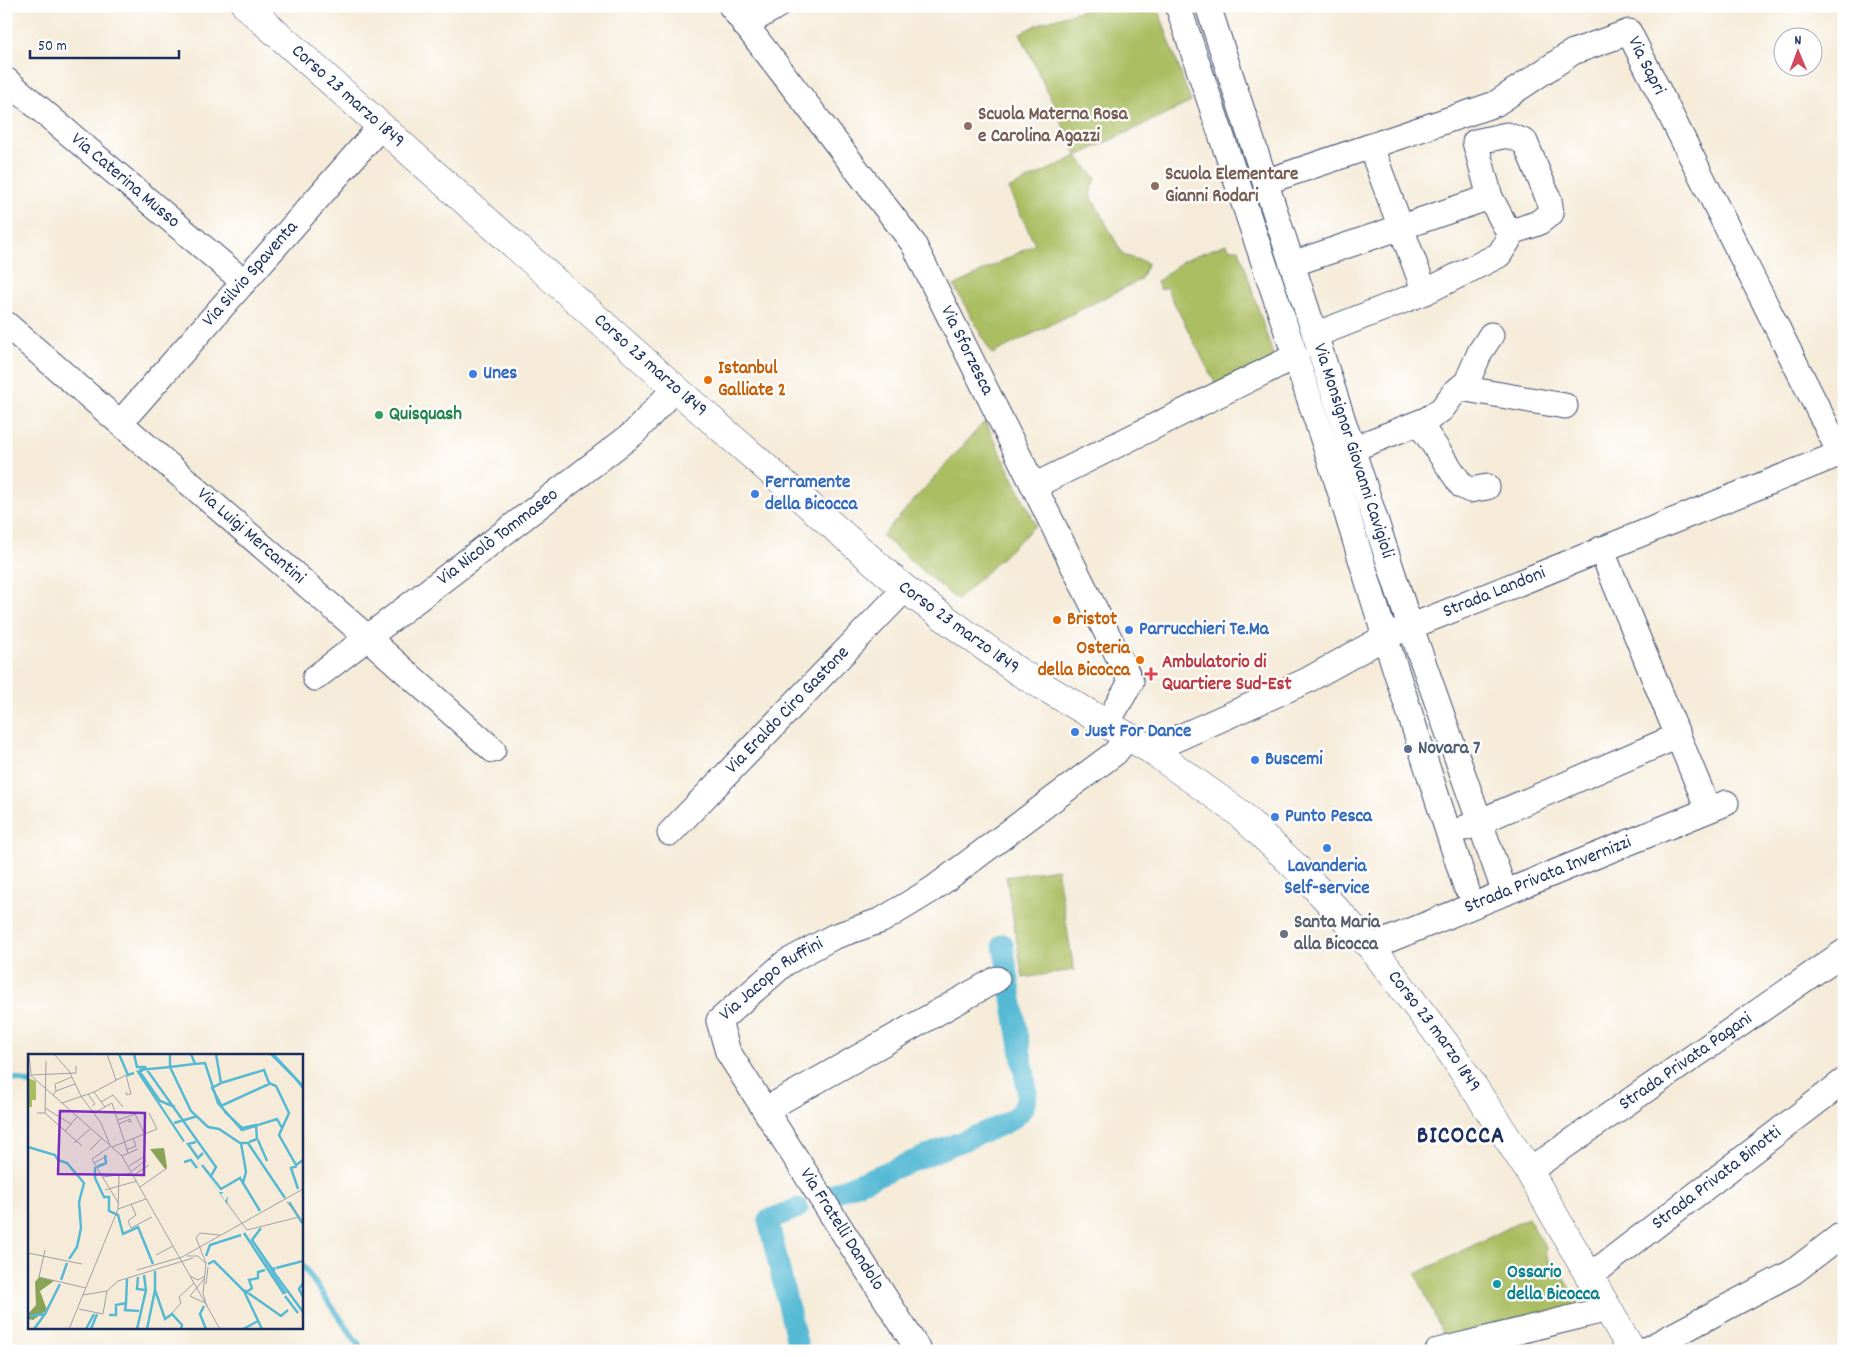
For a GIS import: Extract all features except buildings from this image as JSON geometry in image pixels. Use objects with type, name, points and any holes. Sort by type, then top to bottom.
[{"type":"main road","name":"Corso 23 marzo 1849","points":[[246,6],[674,388],[905,589],[1019,672],[1151,750],[1238,812],[1302,872],[1371,947],[1444,1042],[1529,1171],[1632,1351]]},
{"type":"street","points":[[738,15],[777,6]]},
{"type":"street","name":"Via Monsignor Giovanni Cavigioli","points":[[1178,6],[1296,356],[1341,454],[1410,627],[1506,893]]},
{"type":"street","name":"Via Monsignor Giovanni Cavigioli","points":[[1208,6],[1315,335],[1384,637],[1466,887]]},
{"type":"street","name":"Via Sforzesca","points":[[738,15],[913,242],[1131,682],[1117,730]]},
{"type":"street","name":"Via Sapri","points":[[1267,189],[1495,104],[1573,52],[1629,32],[1842,453]]},
{"type":"street","name":"Via Caterina Musso","points":[[6,80],[244,282]]},
{"type":"street","name":"Via Silvio Spaventa","points":[[120,423],[382,126]]},
{"type":"street","points":[[1267,189],[1376,160],[1460,133],[1475,142],[1507,135],[1525,142],[1549,200],[1550,214],[1538,223],[1509,233]]},
{"type":"street","points":[[1315,335],[1425,292],[1499,255],[1508,241],[1509,233],[1490,197],[1475,142]]},
{"type":"street","points":[[1376,160],[1425,292]]},
{"type":"street","points":[[1292,264],[1490,197]]},
{"type":"street","name":"Via Luigi Mercantini","points":[[6,324],[368,638],[493,750]]},
{"type":"street","points":[[1341,454],[1428,419],[1442,409],[1467,382],[1480,352],[1491,335]]},
{"type":"street","points":[[1034,486],[1296,356]]},
{"type":"street","name":"Via Nicolò Tommaseo","points":[[315,678],[634,433],[674,388]]},
{"type":"street","points":[[1460,388],[1565,406]]},
{"type":"street","points":[[1419,423],[1462,486],[1470,490],[1487,487]]},
{"type":"street","name":"Strada Landoni","points":[[1151,750],[1306,681],[1384,637],[1842,453]]},
{"type":"street","points":[[1449,834],[1678,736],[1600,549]]},
{"type":"street","name":"Via Eraldo Ciro Gastone","points":[[670,832],[905,589]]},
{"type":"street","name":"Via Jacopo Ruffini","points":[[765,1110],[728,1052],[719,1021],[785,964],[833,937],[882,920],[933,889],[1115,753],[1117,730]]},
{"type":"street","name":"Strada Privata Invernizzi","points":[[1371,947],[1506,893],[1715,801],[1678,736]]},
{"type":"street","name":"Strada Privata Pagani","points":[[1529,1171],[1844,952]]},
{"type":"street","points":[[765,1110],[997,979]]},
{"type":"street","name":"Strada Privata Binotti","points":[[1590,1276],[1844,1080]]},
{"type":"street","name":"Via Fratelli Dandolo","points":[[765,1110],[919,1351]]},
{"type":"street","points":[[1644,1351],[1793,1272],[1844,1233]]},
{"type":"street","points":[[1438,1351],[1608,1309]]},
{"type":"green space","points":[[1095,6],[1157,6],[1191,102],[1077,156],[1020,33],[1041,23]]},
{"type":"green space","points":[[1077,156],[1096,178],[1090,194],[1123,255],[1148,263],[1140,280],[992,354],[954,286],[1035,244],[1008,189]]},
{"type":"green space","points":[[1226,244],[1230,249],[1239,249],[1275,361],[1218,389],[1166,287],[1160,290],[1157,282],[1184,260]]},
{"type":"green space","points":[[985,421],[1036,525],[957,600],[882,536]]},
{"type":"green space","points":[[1057,869],[1074,970],[1023,978],[1006,877]]},
{"type":"green space","points":[[1528,1218],[1546,1248],[1545,1253],[1551,1264],[1556,1266],[1578,1302],[1575,1306],[1444,1337],[1416,1274]]},
{"type":"waterway","points":[[837,1192],[1004,1124],[1014,1118],[1024,1107],[1027,1090],[1003,944]]},
{"type":"waterway","points":[[6,1076],[28,1083]]},
{"type":"waterway","points":[[798,1208],[768,1220],[799,1351]]},
{"type":"waterway","points":[[302,1264],[363,1351]]},
{"type":"place","name":"Scuola Materna Rosa e Carolina Agazzi","points":[[968,126]]},
{"type":"place","name":"Scuola Elementare Gianni Rodari","points":[[1155,186]]},
{"type":"place","name":"Unes","points":[[473,374]]},
{"type":"place","name":"Istanbul Galliate 2","points":[[708,380]]},
{"type":"place","name":"Quisquash","points":[[379,415]]},
{"type":"place","name":"Ferramente della Bicocca","points":[[755,494]]},
{"type":"place","name":"Bristot","points":[[1057,620]]},
{"type":"place","name":"Parrucchieri Te.Ma","points":[[1129,630]]},
{"type":"place","name":"Osteria della Bicocca","points":[[1140,660]]},
{"type":"place","name":"Ambulatorio di Quartiere Sud-Est","points":[[1151,674]]},
{"type":"place","name":"Just For Dance","points":[[1075,732]]},
{"type":"place","name":"Novara 7","points":[[1408,749]]},
{"type":"place","name":"Buscemi","points":[[1255,760]]},
{"type":"place","name":"Punto Pesca","points":[[1275,817]]},
{"type":"place","name":"Lavanderia Self-service","points":[[1327,848]]},
{"type":"place","name":"Santa Maria alla Bicocca","points":[[1284,934]]},
{"type":"place","name":"Ossario della Bicocca","points":[[1497,1284]]},
{"type":"district","name":"BICOCCA","points":[[1461,1137]]}]
